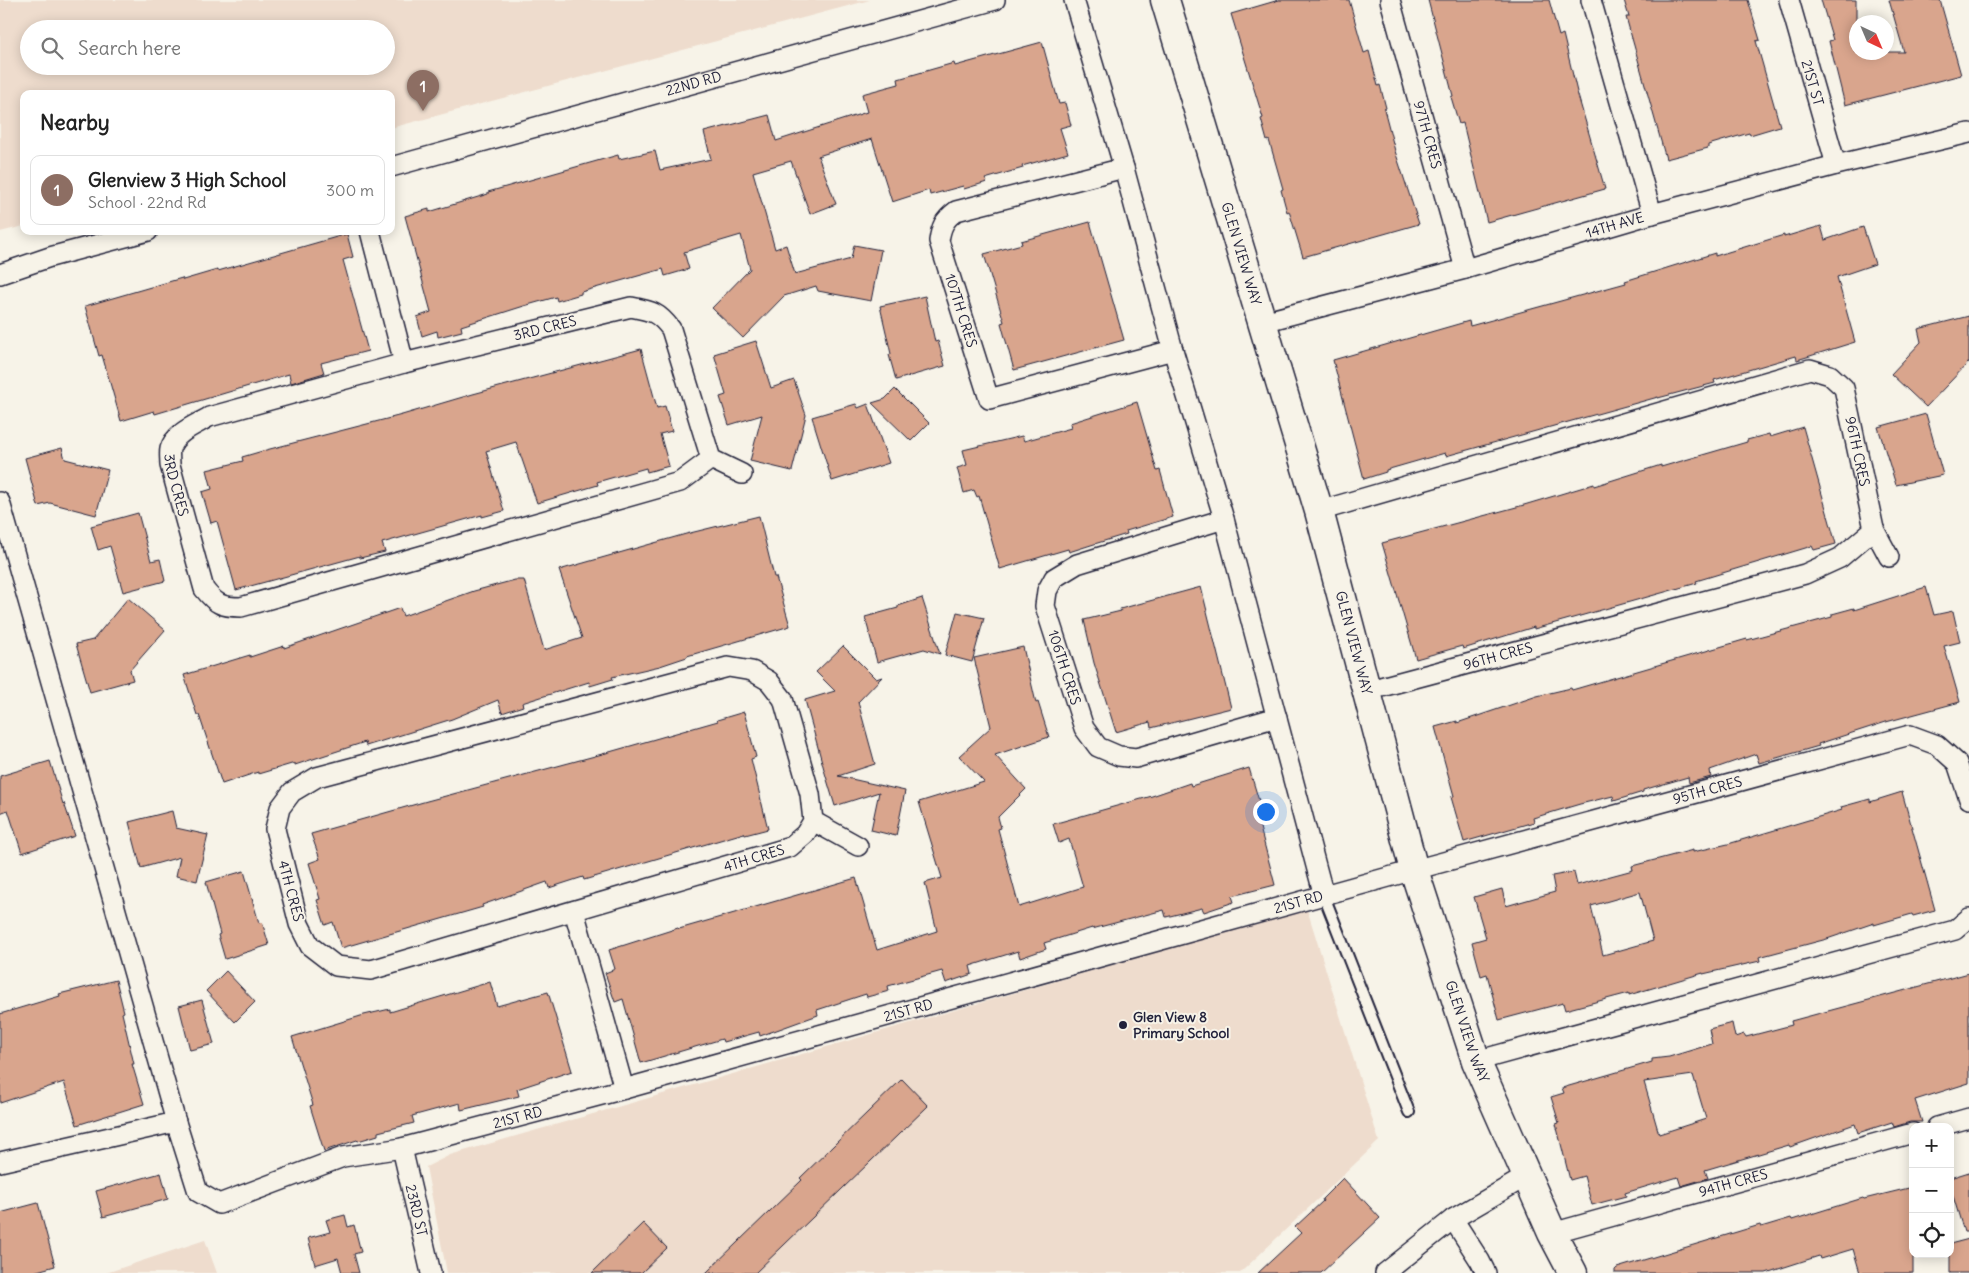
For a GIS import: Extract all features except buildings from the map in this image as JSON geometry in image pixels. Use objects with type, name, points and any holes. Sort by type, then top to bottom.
[{"type":"street","name":"22ND RD","points":[[395,166],[996,0]]},
{"type":"street","points":[[1074,0],[1224,519],[1324,896]]},
{"type":"street","name":"GLEN VIEW WAY","points":[[1165,0],[1319,511],[1414,870],[1476,1061],[1552,1233],[1573,1273]]},
{"type":"street","name":"97TH CRES","points":[[1390,0],[1465,269]]},
{"type":"street","points":[[1591,0],[1652,214]]},
{"type":"street","name":"21ST ST","points":[[1789,0],[1836,165]]},
{"type":"street","name":"14TH AVE","points":[[1263,322],[1465,269],[1652,214],[1836,165],[1969,133]]},
{"type":"street","name":"107TH CRES","points":[[1124,168],[956,211],[941,226],[938,241],[989,399],[1174,350]]},
{"type":"street","points":[[0,274],[50,257],[133,235]]},
{"type":"street","points":[[371,235],[404,363]]},
{"type":"street","name":"3RD CRES","points":[[631,307],[651,311],[662,316],[671,329],[711,459],[680,482],[241,607],[228,607],[215,602],[204,589],[170,464],[170,449],[175,439],[185,430],[209,417],[404,363],[631,307]]},
{"type":"street","name":"96TH CRES","points":[[1319,511],[1810,369],[1830,375],[1844,388],[1874,529],[1840,558],[1805,574],[1366,691]]},
{"type":"street","points":[[711,459],[742,474]]},
{"type":"street","points":[[0,502],[176,1122],[0,1162]]},
{"type":"street","name":"106TH CRES","points":[[1224,519],[1077,564],[1054,578],[1047,591],[1045,606],[1084,728],[1098,747],[1119,756],[1136,758],[1276,717]]},
{"type":"street","points":[[1874,529],[1889,557]]},
{"type":"street","name":"4TH CRES","points":[[728,667],[752,671],[769,681],[783,699],[810,794],[813,821],[805,834],[790,847],[574,912],[371,970],[336,966],[310,946],[299,924],[275,830],[280,808],[292,792],[317,777],[728,667]]},
{"type":"street","name":"95TH CRES","points":[[1414,870],[1910,735],[1937,745],[1957,763],[1969,799]]},
{"type":"street","points":[[813,821],[858,846]]},
{"type":"street","name":"21ST RD","points":[[176,1122],[198,1192],[219,1204],[343,1157],[402,1148],[624,1090],[1414,870]]},
{"type":"street","points":[[574,912],[624,1090]]},
{"type":"street","points":[[1476,1061],[1955,930],[1969,918]]},
{"type":"street","points":[[1951,1123],[1969,1118]]},
{"type":"street","name":"94TH CRES","points":[[1552,1233],[1909,1135]]},
{"type":"street","name":"23RD ST","points":[[402,1148],[431,1273]]},
{"type":"street","points":[[1386,1273],[1453,1219],[1527,1176]]},
{"type":"street","points":[[1453,1219],[1486,1273]]},
{"type":"lane","points":[[1324,896],[1409,1112]]},
{"type":"shaded area","points":[[0,0],[870,0],[395,127],[395,90],[20,90],[20,227],[0,232]]},
{"type":"shaded area","name":"Glen View 8 Primary School","points":[[1307,909],[1379,1141],[1240,1273],[447,1273],[426,1167],[450,1155]]},
{"type":"shaded area","points":[[205,1240],[217,1273],[106,1273]]},
{"type":"place","name":"Glenview 3 High School","points":[[423,111]]},
{"type":"place","name":"Glen View 8 Primary School","points":[[1123,1025]]}]
